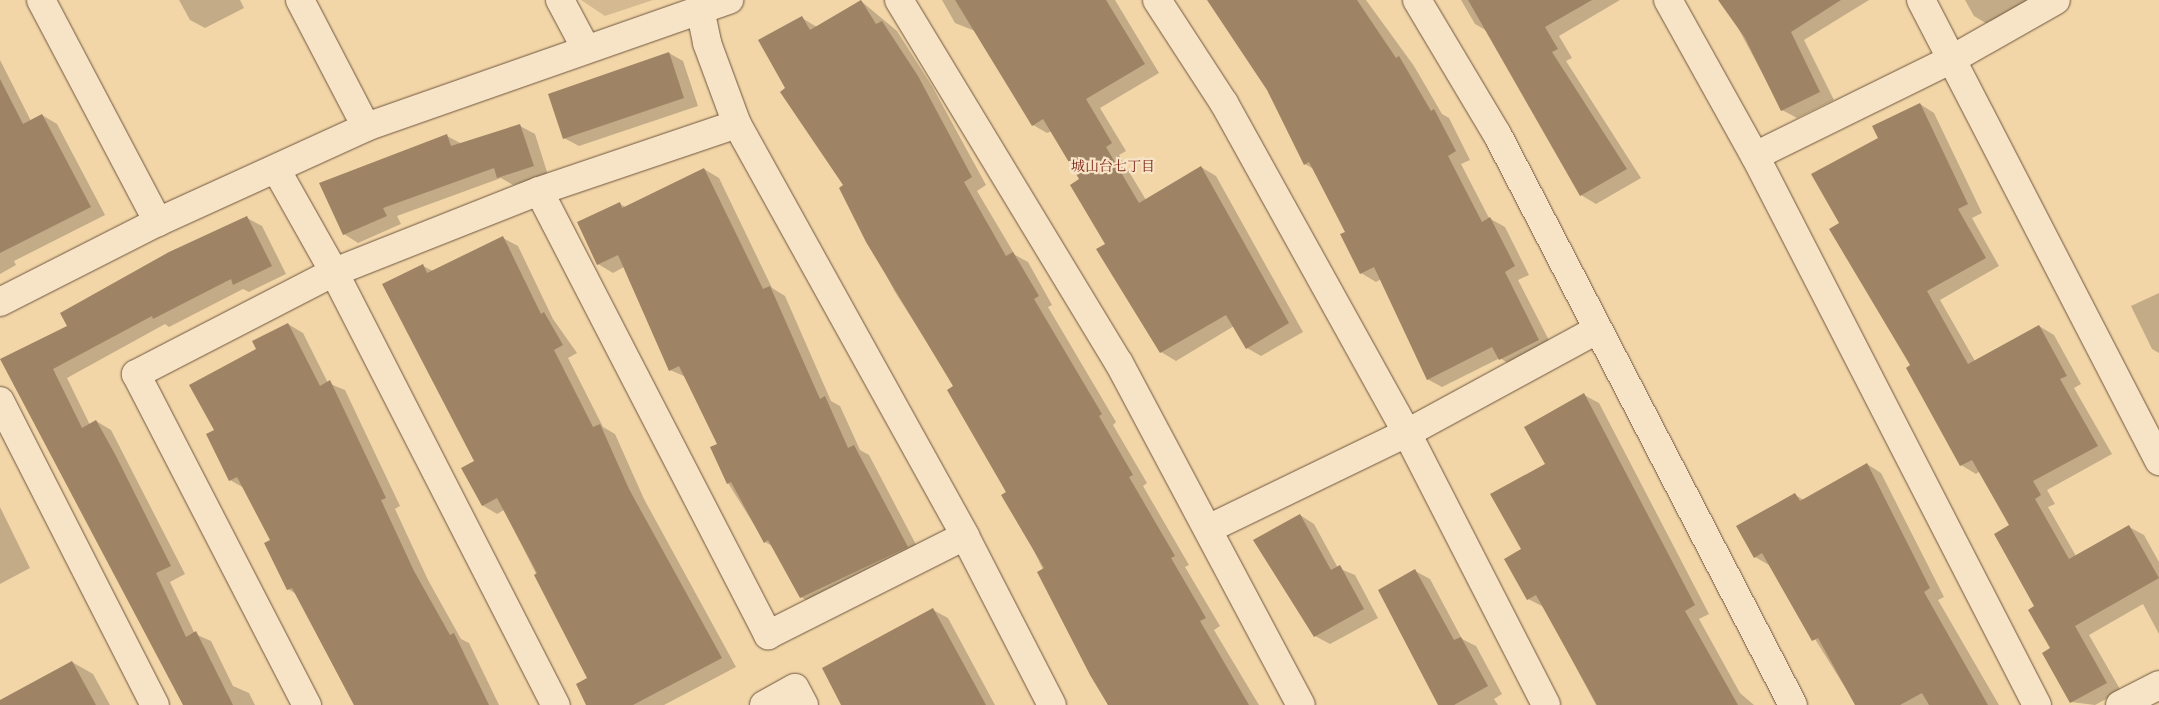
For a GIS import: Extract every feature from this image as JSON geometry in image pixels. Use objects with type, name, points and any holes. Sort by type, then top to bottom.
[{"type":"street","points":[[42,0],[158,222]]},
{"type":"street","points":[[300,0],[366,127]]},
{"type":"street","points":[[560,0],[585,47]]},
{"type":"street","points":[[0,302],[158,222],[366,127],[585,47],[729,0]]},
{"type":"street","points":[[899,0],[1119,363],[1301,705]]},
{"type":"street","points":[[1157,0],[1224,103],[1407,432],[1546,705]]},
{"type":"street","points":[[1417,0],[1497,134],[1793,705]]},
{"type":"street","points":[[1668,0],[1755,156],[2037,705]]},
{"type":"street","points":[[1921,0],[1954,58],[2159,461]]},
{"type":"street","points":[[1755,156],[1954,58],[2056,0]]},
{"type":"street","points":[[700,10],[707,43],[737,124],[965,536],[1052,705]]},
{"type":"street","points":[[307,705],[136,374],[334,272],[539,191],[737,124]]},
{"type":"street","points":[[276,168],[334,272],[556,705]]},
{"type":"street","points":[[539,191],[768,635],[965,536]]},
{"type":"street","points":[[1208,529],[1407,432],[1597,330]]},
{"type":"street","points":[[0,400],[155,705]]},
{"type":"street","points":[[2120,705],[2159,685]]},
{"type":"street","points":[[764,705],[795,688],[804,705]]},
{"type":"shaded area","points":[[581,0],[653,0],[605,16]]},
{"type":"building","points":[[861,0],[876,24],[882,21],[918,76],[972,177],[964,182],[1006,256],[1013,252],[1039,296],[1034,299],[1102,414],[1099,416],[1133,475],[1129,477],[1175,556],[1171,558],[1206,618],[1200,621],[1249,705],[1108,705],[1090,675],[1037,572],[1044,568],[1001,495],[1006,492],[947,390],[953,386],[866,242],[839,188],[843,185],[780,92],[785,88],[758,40],[802,16],[810,30]]},
{"type":"building","points":[[955,0],[1106,0],[1145,64],[1086,99],[1112,143],[1106,147],[1139,203],[1201,166],[1289,323],[1246,349],[1226,315],[1160,353],[1096,249],[1105,244],[1070,185],[1079,179],[1043,119],[1032,126]]},
{"type":"building","points":[[1207,0],[1357,0],[1396,58],[1399,56],[1431,111],[1434,109],[1456,151],[1448,156],[1482,222],[1490,217],[1515,266],[1505,272],[1539,340],[1499,360],[1492,347],[1427,380],[1374,267],[1360,274],[1340,234],[1345,232],[1309,162],[1304,165],[1267,90]]},
{"type":"building","points":[[1468,0],[1592,0],[1545,27],[1558,49],[1552,52],[1627,169],[1580,196]]},
{"type":"building","points":[[1718,0],[1841,0],[1791,32],[1820,92],[1781,111],[1745,38]]},
{"type":"building","points":[[669,52],[684,98],[563,139],[548,94]]},
{"type":"building","points":[[0,79],[23,124],[42,114],[91,207],[0,253]]},
{"type":"building","points":[[1920,103],[1968,204],[1958,209],[1986,258],[1927,291],[1968,364],[2039,325],[2067,376],[2060,379],[2098,446],[2033,481],[2041,495],[2035,499],[2069,559],[2129,525],[2159,578],[2075,626],[2107,683],[2070,703],[2042,653],[2050,648],[2028,610],[2034,606],[1994,534],[2009,525],[1972,460],[1960,466],[1906,368],[1910,365],[1829,229],[1839,223],[1811,174],[1878,138],[1872,126]]},
{"type":"building","points":[[520,124],[534,166],[497,178],[494,168],[383,208],[387,216],[343,235],[319,183],[447,134],[451,146]]},
{"type":"building","points":[[704,168],[763,289],[770,286],[820,399],[825,396],[848,448],[854,445],[908,547],[800,598],[768,540],[764,543],[731,482],[727,484],[710,447],[717,444],[679,366],[669,371],[618,255],[597,265],[577,222],[620,202],[622,208]]},
{"type":"building","points":[[247,216],[272,266],[233,285],[231,279],[153,319],[152,316],[53,369],[82,428],[96,420],[116,456],[171,566],[156,573],[186,637],[196,631],[233,705],[183,705],[0,359],[67,326],[60,313],[169,252]]},
{"type":"building","points":[[503,236],[541,314],[544,312],[563,345],[554,350],[593,427],[600,424],[629,489],[722,658],[633,705],[586,705],[576,684],[587,678],[534,575],[537,573],[497,498],[482,506],[461,468],[474,461],[382,284],[423,264],[427,273]]},
{"type":"building","points":[[288,323],[320,386],[330,380],[386,498],[381,500],[414,571],[450,635],[454,633],[489,705],[354,705],[292,588],[287,590],[264,543],[270,540],[237,477],[229,481],[206,434],[214,430],[189,385],[256,349],[252,341]]},
{"type":"building","points":[[1584,393],[1695,605],[1685,611],[1738,705],[1597,705],[1536,595],[1527,600],[1504,559],[1521,549],[1490,494],[1545,464],[1524,427]]},
{"type":"building","points":[[1867,463],[1930,588],[1924,592],[1988,705],[1929,705],[1922,693],[1900,705],[1855,705],[1818,638],[1812,641],[1762,553],[1754,558],[1736,526],[1795,493],[1800,501]]},
{"type":"building","points":[[1300,514],[1331,570],[1340,565],[1364,609],[1314,637],[1253,540]]},
{"type":"building","points":[[1415,569],[1454,640],[1461,637],[1488,686],[1454,705],[1438,705],[1378,590]]},
{"type":"building","points":[[933,608],[986,705],[841,705],[822,668]]},
{"type":"building","points":[[72,661],[96,705],[0,705],[0,700]]},
{"type":"district","name":"城山台七丁目","points":[[1113,166]]}]
